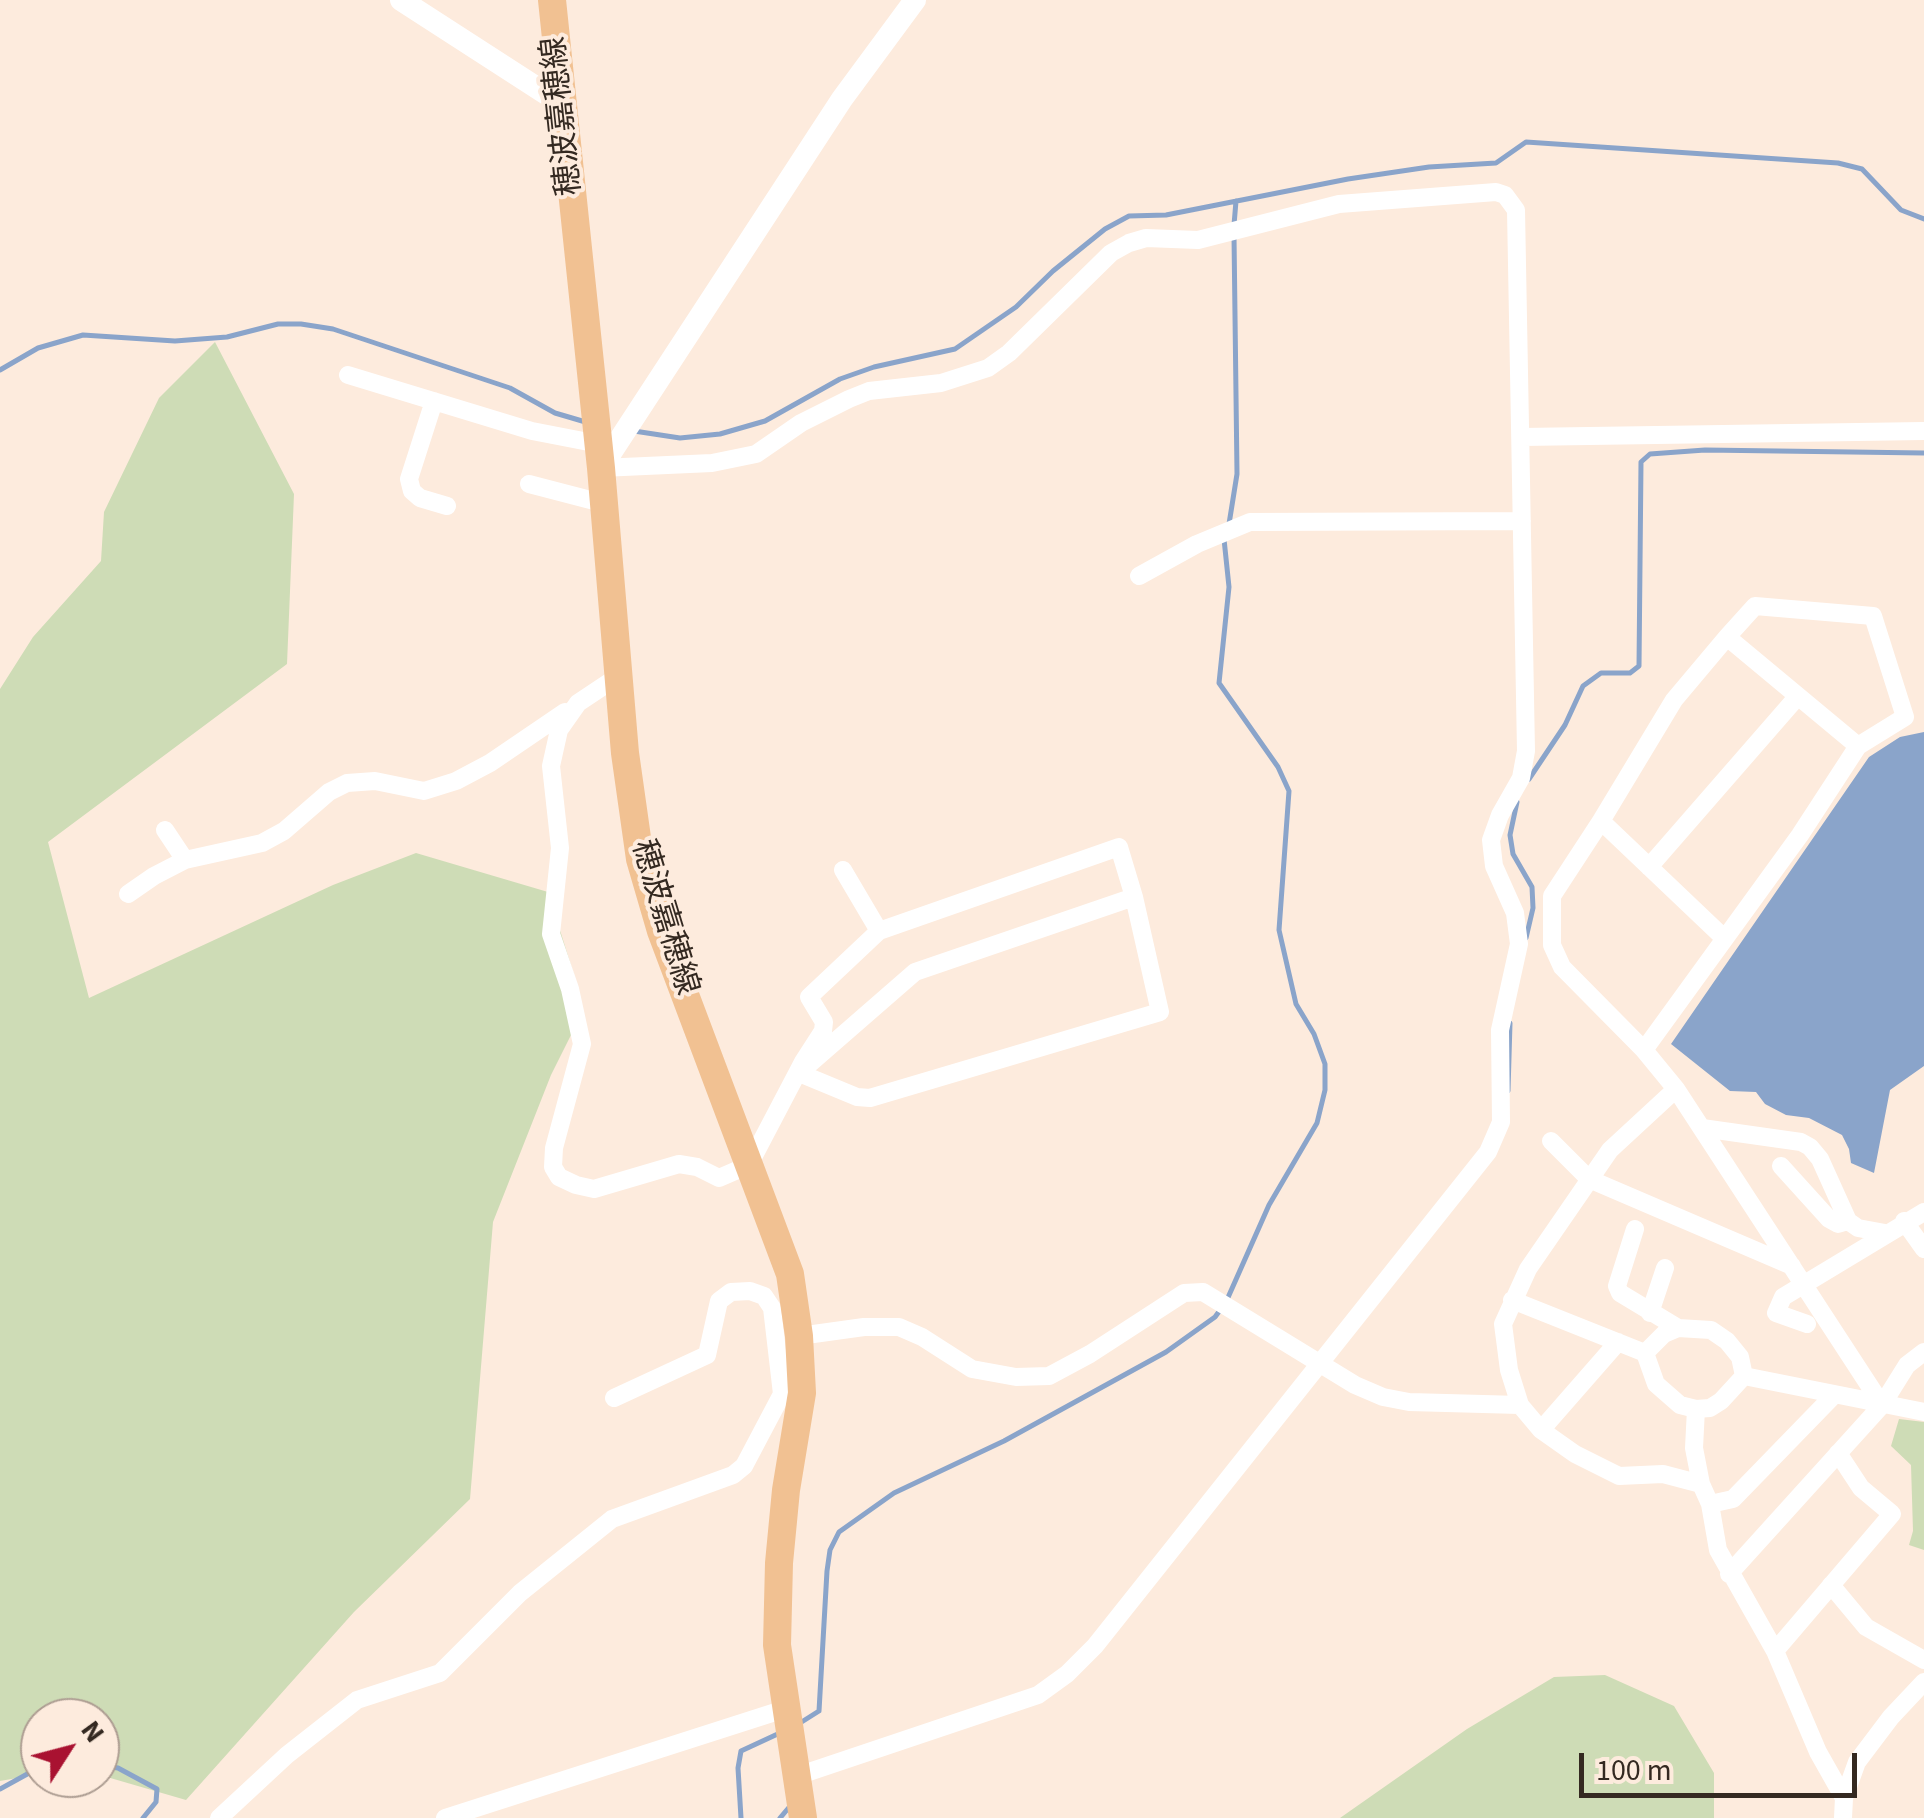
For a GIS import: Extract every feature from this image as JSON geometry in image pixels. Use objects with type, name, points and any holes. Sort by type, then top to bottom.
[{"type":"main road","name":"穂波嘉穂線","points":[[552,0],[600,456],[625,753],[640,860],[661,931],[790,1274],[799,1336],[779,1564],[777,1644],[804,1818]]},
{"type":"street","points":[[401,0],[562,104]]},
{"type":"street","points":[[600,456],[842,98],[916,0]]},
{"type":"street","points":[[348,375],[600,456],[712,463],[756,454],[801,423],[859,395],[941,382],[988,368],[1009,353],[1111,253],[1128,242],[1146,238],[1198,240],[1339,204],[1484,192],[1505,195],[1516,210],[1526,750],[1521,778],[1491,840],[1494,866],[1516,913],[1519,944],[1500,1030],[1501,1122],[1488,1152],[1096,1646],[1067,1674],[1038,1695],[797,1776]]},
{"type":"street","points":[[434,401],[409,480],[412,491],[420,498],[447,506]]},
{"type":"street","points":[[1522,436],[1924,431]]},
{"type":"street","points":[[529,484],[602,502]]},
{"type":"street","points":[[1139,576],[1196,544],[1250,522],[1522,521]]},
{"type":"street","points":[[1644,1050],[1800,835],[1858,746],[1906,716],[1873,616],[1755,606],[1674,700],[1552,896],[1552,945],[1562,966],[1644,1050],[1676,1089],[1882,1405]]},
{"type":"street","points":[[1727,637],[1858,746]]},
{"type":"street","points":[[128,894],[185,860],[262,843],[348,783],[374,781],[424,791],[456,781],[490,763],[620,675]]},
{"type":"street","points":[[1649,867],[1798,696]]},
{"type":"street","points":[[578,703],[559,730],[552,766],[560,848],[551,934],[570,989],[582,1044],[554,1148],[553,1168],[560,1177],[594,1188],[679,1164],[698,1167],[719,1178],[749,1165],[798,1073],[823,1031],[824,1022],[809,997],[879,931],[1120,847],[1160,1012],[870,1098],[857,1097],[798,1073]]},
{"type":"street","points":[[1601,821],[1724,938]]},
{"type":"street","points":[[165,830],[185,860]]},
{"type":"street","points":[[843,870],[879,931]]},
{"type":"street","points":[[798,1073],[915,972],[1134,896]]},
{"type":"street","points":[[1676,1089],[1610,1150],[1528,1268],[1503,1324],[1504,1343],[1520,1405],[1540,1430],[1575,1454],[1620,1476],[1663,1474],[1702,1484]]},
{"type":"street","points":[[1702,1128],[1800,1142],[1810,1147],[1820,1159],[1848,1221],[1858,1228],[1884,1234]]},
{"type":"street","points":[[1551,1141],[1589,1180],[1792,1266]]},
{"type":"street","points":[[1781,1166],[1829,1219],[1838,1224],[1848,1221]]},
{"type":"street","points":[[1807,1324],[1776,1313],[1783,1297],[1924,1212]]},
{"type":"street","points":[[1904,1222],[1924,1249]]},
{"type":"street","points":[[1635,1229],[1616,1286],[1630,1302],[1678,1328],[1712,1330],[1727,1340],[1740,1358],[1744,1376]]},
{"type":"street","points":[[1650,1313],[1665,1268]]},
{"type":"street","points":[[219,1818],[287,1754],[357,1700],[440,1673],[520,1594],[612,1519],[733,1475],[744,1466],[792,1394],[772,1308],[764,1296],[750,1290],[730,1292],[719,1301],[707,1356],[614,1398]]},
{"type":"street","points":[[799,1336],[864,1326],[898,1327],[972,1368],[1016,1376],[1049,1376],[1184,1293],[1203,1292],[1383,1397],[1409,1402],[1520,1405]]},
{"type":"street","points":[[1512,1300],[1644,1353],[1656,1384],[1668,1398],[1696,1410],[1721,1401],[1744,1376]]},
{"type":"street","points":[[1644,1353],[1664,1334],[1678,1328]]},
{"type":"street","points":[[1540,1430],[1618,1342]]},
{"type":"street","points":[[1729,1574],[1882,1405],[1907,1364],[1924,1352]]},
{"type":"street","points":[[1744,1376],[1924,1412]]},
{"type":"street","points":[[1710,1504],[1733,1499],[1835,1394]]},
{"type":"street","points":[[1696,1410],[1694,1448],[1718,1550],[1775,1652],[1818,1752],[1844,1798]]},
{"type":"street","points":[[1775,1652],[1892,1514],[1861,1488],[1838,1453]]},
{"type":"street","points":[[1832,1585],[1866,1627],[1924,1660]]},
{"type":"street","points":[[1843,1818],[1844,1798],[1857,1762],[1869,1743],[1924,1683]]},
{"type":"street","points":[[445,1818],[485,1812],[788,1708]]},
{"type":"green space","points":[[215,342],[294,494],[287,664],[48,842],[89,998],[333,885],[416,853],[548,892],[575,978],[577,1023],[551,1075],[493,1222],[470,1499],[354,1612],[186,1800],[120,1781],[120,1698],[20,1698],[20,1778],[0,1781],[0,689],[33,637],[101,561],[104,512],[159,398]]},
{"type":"green space","points":[[1899,1419],[1924,1422],[1924,1550],[1909,1545],[1913,1531],[1911,1465],[1891,1446]]},
{"type":"green space","points":[[1605,1675],[1674,1706],[1714,1773],[1714,1818],[1340,1818],[1467,1729],[1554,1677]]},
{"type":"water","points":[[1924,732],[1924,1066],[1890,1090],[1874,1173],[1851,1163],[1842,1135],[1809,1118],[1786,1115],[1765,1104],[1756,1092],[1730,1091],[1671,1044],[1869,757],[1900,737]]},
{"type":"waterway","points":[[634,431],[680,438],[720,434],[765,421],[840,379],[874,367],[955,349],[1016,307],[1105,229],[1129,216],[1166,215],[1429,167],[1496,163],[1526,142],[1838,163],[1862,169],[1901,210],[1924,219]]},
{"type":"waterway","points":[[1234,225],[1236,201]]},
{"type":"waterway","points":[[1229,524],[1237,474],[1234,236]]},
{"type":"waterway","points":[[0,370],[38,348],[83,335],[175,341],[227,337],[278,324],[301,324],[333,329],[510,388],[555,413],[589,423]]},
{"type":"waterway","points":[[1529,779],[1565,725],[1583,686],[1601,673],[1630,673],[1639,666],[1641,462],[1650,454],[1705,450],[1924,453]]},
{"type":"waterway","points":[[800,1723],[819,1711],[827,1571],[830,1550],[839,1532],[894,1493],[1004,1441],[1166,1352],[1215,1317],[1226,1302],[1269,1205],[1317,1123],[1325,1090],[1325,1064],[1314,1034],[1296,1004],[1279,930],[1289,791],[1278,767],[1219,683],[1229,587],[1224,539]]},
{"type":"waterway","points":[[1517,802],[1510,835],[1513,854],[1532,887],[1533,908],[1526,938]]},
{"type":"waterway","points":[[1508,1091],[1510,1023]]},
{"type":"waterway","points":[[741,1818],[741,1751],[782,1732]]},
{"type":"waterway","points":[[120,1769],[157,1789],[156,1802],[143,1818]]},
{"type":"waterway","points":[[0,1789],[20,1778]]},
{"type":"waterway","points":[[780,1818],[791,1805]]}]
